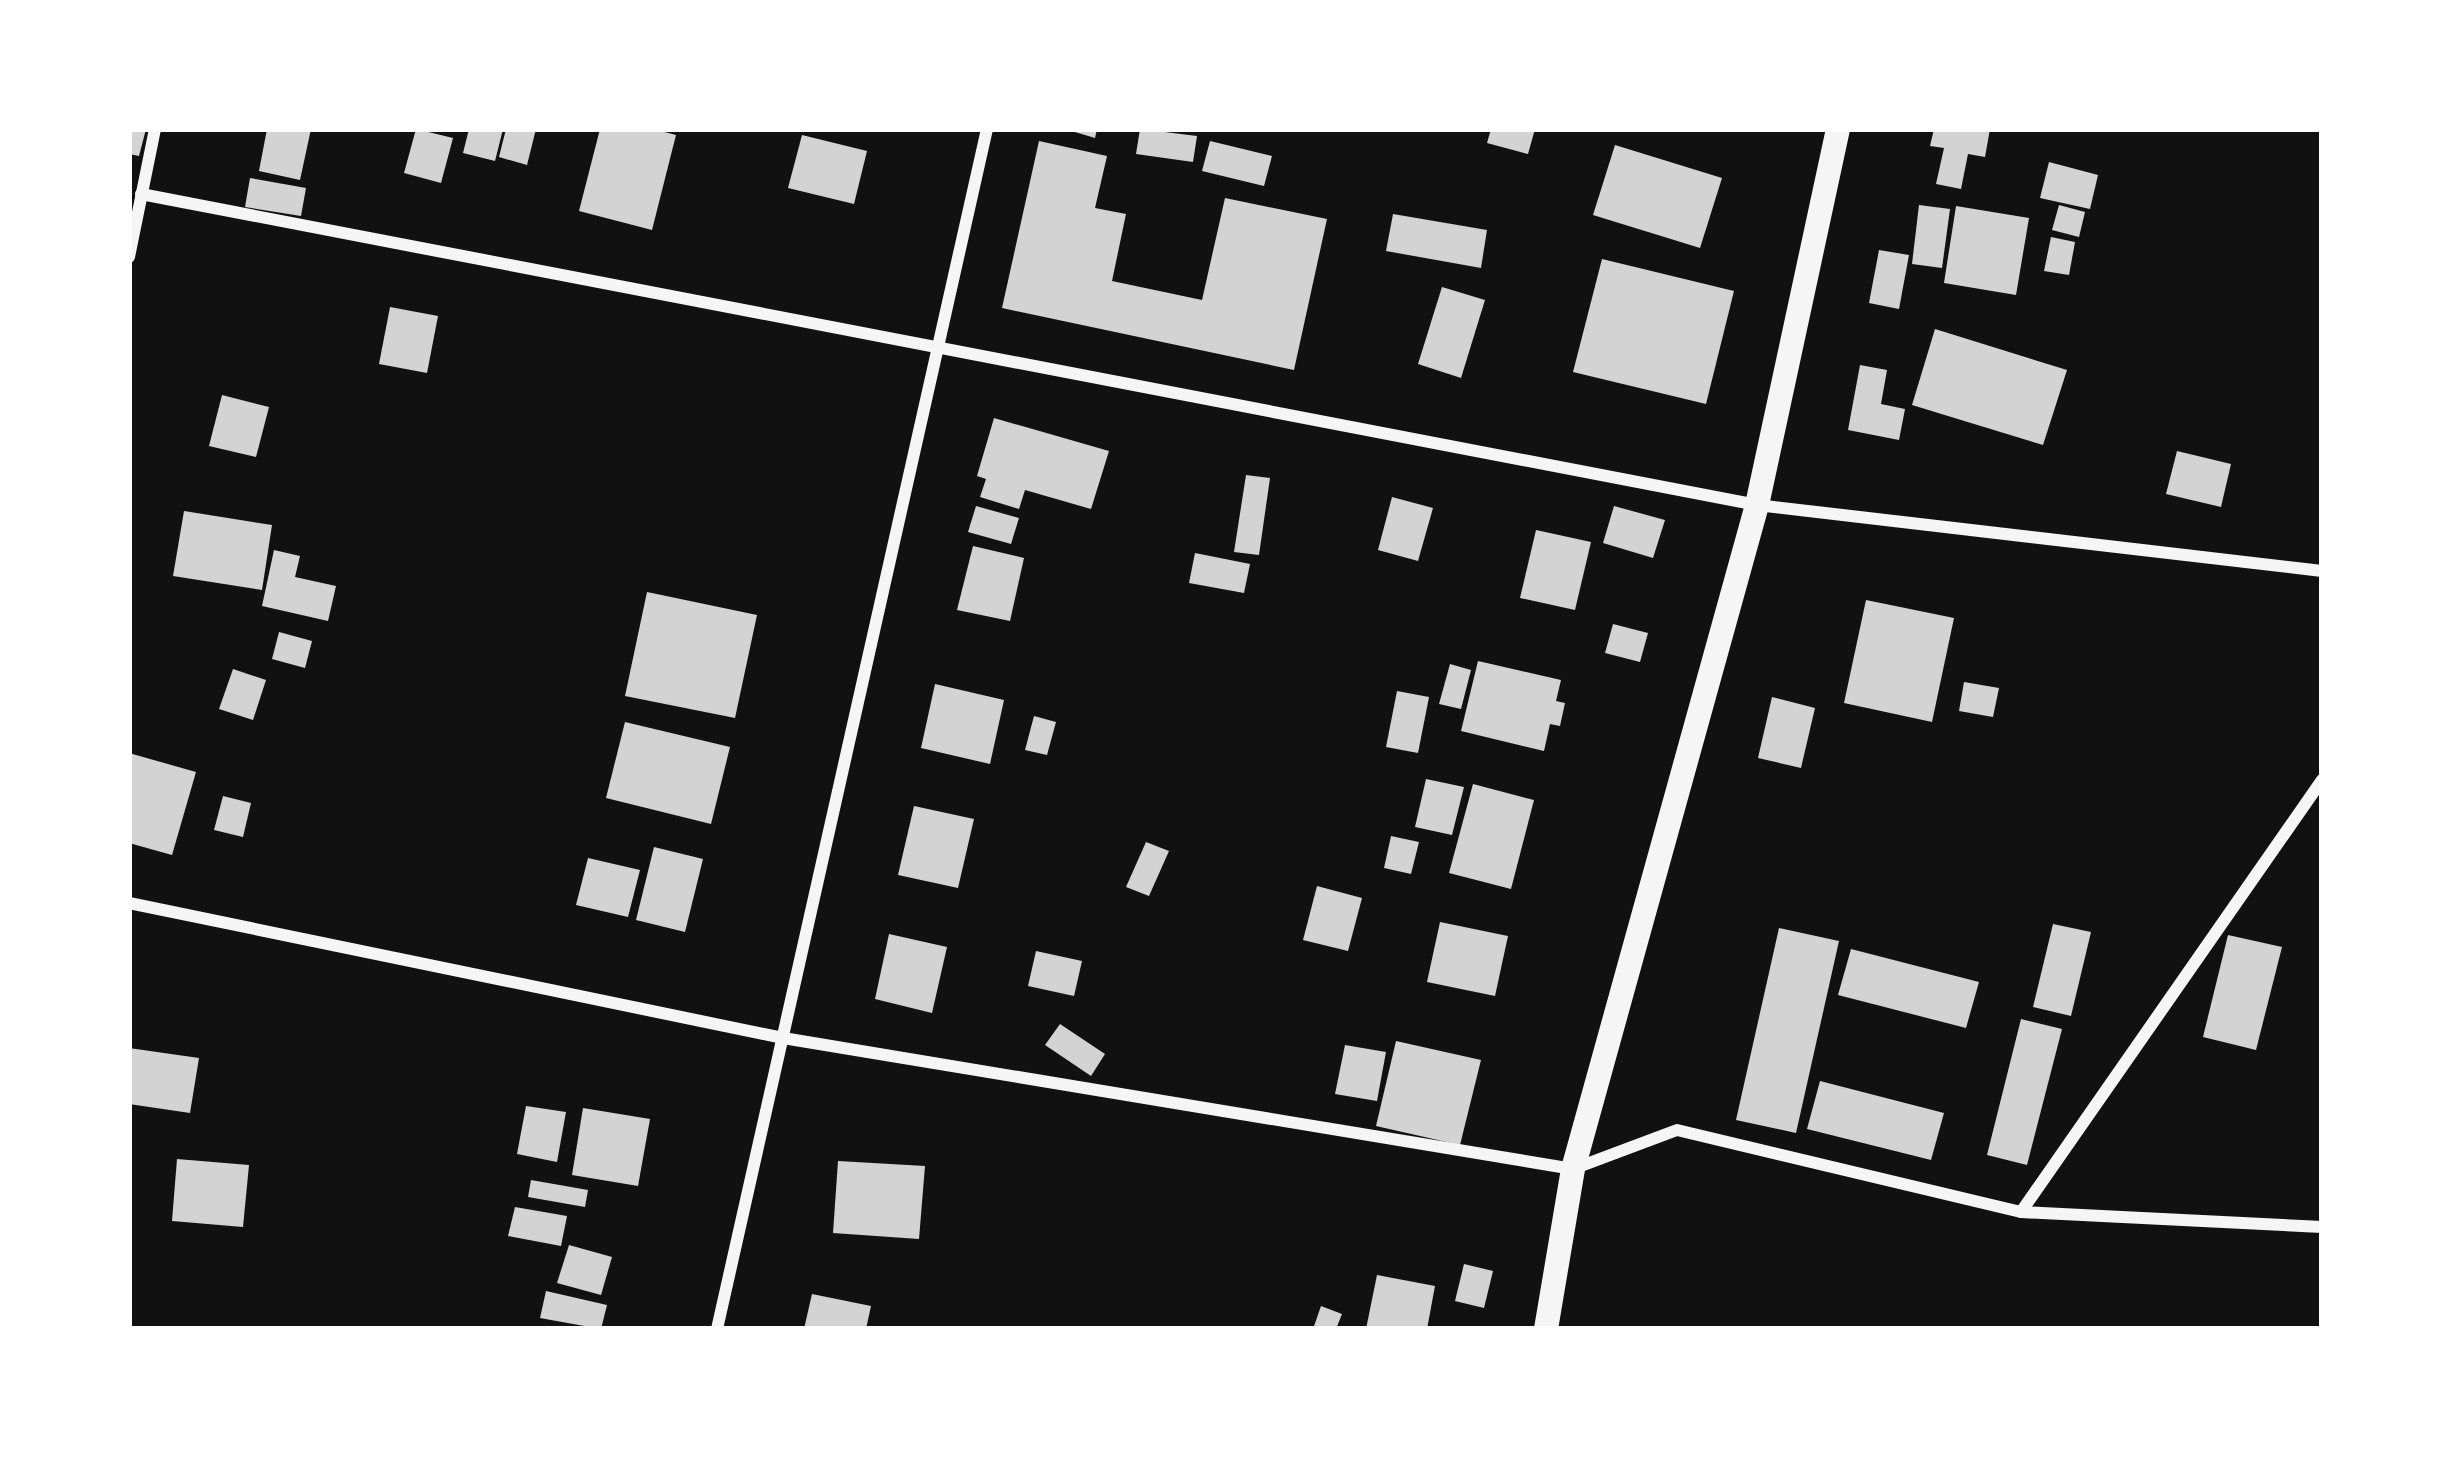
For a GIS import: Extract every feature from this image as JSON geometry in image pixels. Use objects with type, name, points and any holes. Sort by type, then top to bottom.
[{"type":"main road","points":[[1546,1329],[1573,1169],[1756,506],[1838,129]]},
{"type":"street","points":[[129,257],[155,129]]},
{"type":"street","points":[[717,1329],[987,129]]},
{"type":"street","points":[[141,194],[1756,506],[2322,571]]},
{"type":"street","points":[[2021,1212],[2322,780]]},
{"type":"street","points":[[129,903],[783,1038],[1573,1169],[1677,1130],[2021,1212],[2322,1227]]},
{"type":"building","points":[[129,129],[146,129],[139,156],[129,154]]},
{"type":"building","points":[[267,129],[311,129],[300,180],[259,171]]},
{"type":"building","points":[[416,129],[453,138],[441,183],[404,173]]},
{"type":"building","points":[[469,129],[503,129],[495,161],[463,153]]},
{"type":"building","points":[[506,129],[536,129],[527,165],[499,157]]},
{"type":"building","points":[[600,129],[653,129],[676,135],[652,230],[579,211]]},
{"type":"building","points":[[1065,129],[1097,129],[1095,138]]},
{"type":"building","points":[[1140,129],[1197,136],[1193,162],[1136,154]]},
{"type":"building","points":[[1491,129],[1535,129],[1528,154],[1487,143]]},
{"type":"building","points":[[1934,129],[1990,129],[1985,157],[1968,154],[1961,189],[1936,184],[1944,148],[1930,146]]},
{"type":"building","points":[[802,135],[867,151],[854,204],[788,188]]},
{"type":"building","points":[[1039,141],[1107,156],[1095,208],[1126,214],[1112,281],[1202,300],[1225,198],[1327,219],[1294,370],[1002,308]]},
{"type":"building","points":[[1210,141],[1272,156],[1264,186],[1202,171]]},
{"type":"building","points":[[1615,145],[1722,178],[1700,248],[1593,215]]},
{"type":"building","points":[[2049,162],[2098,175],[2090,209],[2040,198]]},
{"type":"building","points":[[250,178],[306,188],[301,216],[245,207]]},
{"type":"building","points":[[1919,205],[1950,209],[1942,268],[1912,264]]},
{"type":"building","points":[[2059,205],[2085,212],[2079,237],[2052,230]]},
{"type":"building","points":[[1956,206],[2029,218],[2016,295],[1944,283]]},
{"type":"building","points":[[1393,214],[1487,230],[1481,268],[1386,251]]},
{"type":"building","points":[[2051,237],[2075,242],[2069,275],[2044,271]]},
{"type":"building","points":[[1879,250],[1909,255],[1899,309],[1869,303]]},
{"type":"building","points":[[1602,259],[1734,291],[1706,404],[1573,372]]},
{"type":"building","points":[[1442,287],[1485,300],[1461,378],[1418,364]]},
{"type":"building","points":[[390,307],[438,316],[427,373],[379,364]]},
{"type":"building","points":[[1935,329],[2067,370],[2043,445],[1912,405]]},
{"type":"building","points":[[1860,365],[1887,370],[1881,404],[1905,409],[1899,440],[1848,430]]},
{"type":"building","points":[[222,395],[269,407],[256,457],[209,446]]},
{"type":"building","points":[[994,418],[1109,451],[1091,509],[1025,490],[1019,509],[980,497],[986,479],[977,476]]},
{"type":"building","points":[[2177,451],[2231,464],[2221,507],[2166,494]]},
{"type":"building","points":[[1246,475],[1270,478],[1259,555],[1234,552]]},
{"type":"building","points":[[1392,497],[1433,508],[1418,561],[1378,550]]},
{"type":"building","points":[[976,506],[1019,518],[1011,544],[968,532]]},
{"type":"building","points":[[1614,506],[1665,520],[1653,558],[1603,543]]},
{"type":"building","points":[[184,511],[272,525],[262,590],[173,576]]},
{"type":"building","points":[[1536,530],[1591,542],[1575,610],[1520,598]]},
{"type":"building","points":[[973,546],[1024,558],[1010,621],[957,610]]},
{"type":"building","points":[[274,550],[300,556],[295,577],[336,586],[328,621],[262,606]]},
{"type":"building","points":[[1195,553],[1250,564],[1244,593],[1189,583]]},
{"type":"building","points":[[647,592],[757,615],[735,718],[625,696]]},
{"type":"building","points":[[1866,600],[1954,618],[1932,722],[1844,703]]},
{"type":"building","points":[[1613,624],[1648,633],[1640,662],[1605,653]]},
{"type":"building","points":[[279,632],[312,641],[305,668],[272,659]]},
{"type":"building","points":[[1478,661],[1561,680],[1556,701],[1565,703],[1560,726],[1550,724],[1544,751],[1461,731]]},
{"type":"building","points":[[1450,664],[1471,670],[1461,709],[1439,704]]},
{"type":"building","points":[[233,669],[266,680],[253,720],[219,709]]},
{"type":"building","points":[[1964,682],[1999,688],[1993,717],[1959,711]]},
{"type":"building","points":[[935,684],[1004,700],[990,764],[921,748]]},
{"type":"building","points":[[1397,691],[1429,697],[1418,753],[1386,747]]},
{"type":"building","points":[[1772,697],[1815,708],[1801,768],[1758,758]]},
{"type":"building","points":[[1034,716],[1056,722],[1047,755],[1025,750]]},
{"type":"building","points":[[625,722],[730,747],[711,824],[606,798]]},
{"type":"building","points":[[129,753],[196,772],[172,855],[129,843]]},
{"type":"building","points":[[1426,779],[1464,787],[1452,835],[1415,827]]},
{"type":"building","points":[[1473,784],[1534,800],[1511,889],[1449,873]]},
{"type":"building","points":[[223,796],[251,803],[243,837],[214,830]]},
{"type":"building","points":[[914,806],[974,819],[958,888],[898,875]]},
{"type":"building","points":[[1391,836],[1419,842],[1411,874],[1384,868]]},
{"type":"building","points":[[1146,842],[1169,851],[1149,896],[1126,887]]},
{"type":"building","points":[[654,847],[703,859],[685,932],[636,920]]},
{"type":"building","points":[[588,858],[640,870],[628,917],[576,905]]},
{"type":"building","points":[[1317,886],[1362,898],[1348,951],[1303,940]]},
{"type":"building","points":[[1440,922],[1508,936],[1495,996],[1427,982]]},
{"type":"building","points":[[2053,924],[2091,932],[2071,1016],[2033,1007]]},
{"type":"building","points":[[1779,928],[1839,941],[1796,1133],[1736,1120]]},
{"type":"building","points":[[889,934],[947,947],[932,1013],[875,999]]},
{"type":"building","points":[[2228,935],[2282,947],[2256,1050],[2203,1037]]},
{"type":"building","points":[[1851,949],[1979,982],[1966,1028],[1838,995]]},
{"type":"building","points":[[1036,951],[1082,961],[1074,996],[1028,986]]},
{"type":"building","points":[[2021,1019],[2062,1029],[2027,1165],[1987,1155]]},
{"type":"building","points":[[1060,1024],[1105,1054],[1091,1076],[1045,1045]]},
{"type":"building","points":[[1396,1041],[1481,1060],[1460,1145],[1376,1126]]},
{"type":"building","points":[[1345,1045],[1386,1052],[1377,1101],[1335,1094]]},
{"type":"building","points":[[129,1048],[199,1058],[190,1113],[129,1104]]},
{"type":"building","points":[[1820,1081],[1944,1113],[1931,1160],[1807,1129]]},
{"type":"building","points":[[526,1106],[566,1112],[557,1162],[517,1154]]},
{"type":"building","points":[[583,1108],[650,1119],[638,1186],[572,1175]]},
{"type":"building","points":[[177,1159],[249,1165],[243,1227],[172,1221]]},
{"type":"building","points":[[838,1161],[925,1166],[919,1239],[833,1233]]},
{"type":"building","points":[[531,1180],[588,1190],[585,1207],[528,1197]]},
{"type":"building","points":[[515,1207],[567,1216],[561,1246],[508,1236]]},
{"type":"building","points":[[569,1245],[612,1257],[601,1295],[557,1283]]},
{"type":"building","points":[[1464,1264],[1493,1271],[1484,1308],[1455,1301]]},
{"type":"building","points":[[1377,1275],[1435,1286],[1427,1329],[1366,1329]]},
{"type":"building","points":[[546,1291],[607,1305],[601,1329],[540,1318]]},
{"type":"building","points":[[812,1294],[871,1306],[866,1329],[804,1329]]},
{"type":"building","points":[[1321,1306],[1342,1314],[1336,1329],[1313,1329]]}]
